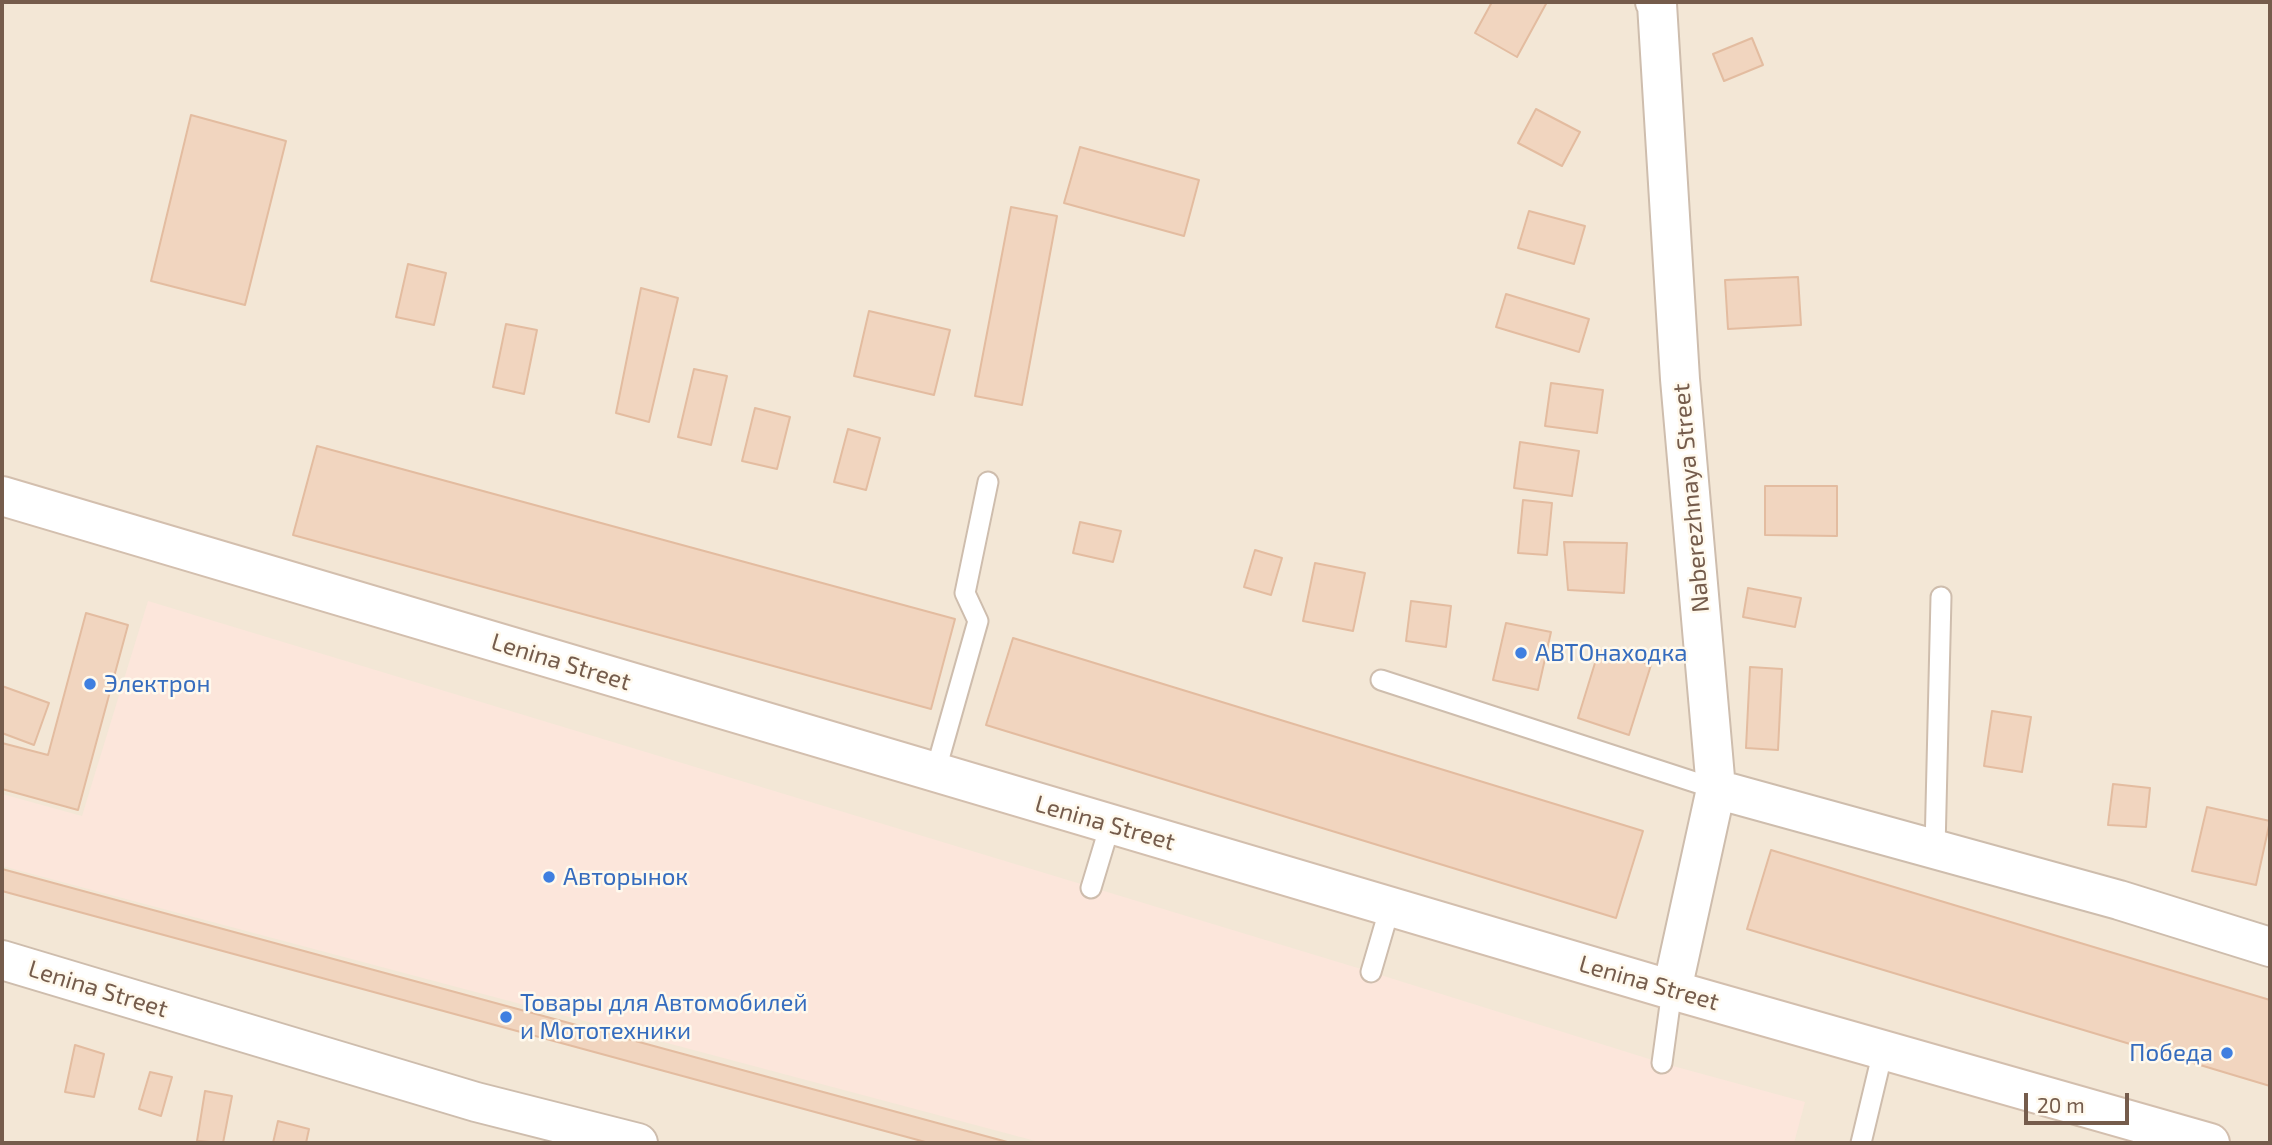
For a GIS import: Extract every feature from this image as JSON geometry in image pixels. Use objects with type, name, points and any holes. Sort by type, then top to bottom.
[{"type":"main road","name":"Naberezhnaya Street","points":[[1658,2],[1680,379],[1716,789],[1672,990]]},
{"type":"main road","name":"Lenina Street","points":[[2,496],[1672,990],[2210,1143]]},
{"type":"main road","points":[[1716,789],[2119,900],[2270,947]]},
{"type":"main road","name":"Lenina Street","points":[[2,960],[476,1102],[638,1143]]},
{"type":"lane","points":[[936,773],[978,621],[965,593],[988,482]]},
{"type":"lane","points":[[1935,849],[1941,597]]},
{"type":"lane","points":[[1381,680],[1716,789]]},
{"type":"lane","points":[[1091,888],[1110,825]]},
{"type":"lane","points":[[1371,972],[1390,907]]},
{"type":"lane","points":[[1662,1063],[1672,990]]},
{"type":"lane","points":[[1861,1143],[1884,1051]]},
{"type":"shaded area","points":[[2,2],[2270,2],[2270,1143],[2,1143]]},
{"type":"shaded area","name":"Авторынок","points":[[148,601],[1371,972],[1662,1063],[1805,1102],[1794,1143],[1043,1143],[2,866],[2,794],[82,816]]},
{"type":"building","points":[[1492,2],[1547,2],[1517,57],[1475,33]]},
{"type":"building","points":[[1752,38],[1763,65],[1724,81],[1713,54]]},
{"type":"building","points":[[1536,109],[1580,132],[1562,166],[1518,143]]},
{"type":"building","points":[[191,115],[286,141],[245,305],[151,281]]},
{"type":"building","points":[[1080,147],[1199,180],[1184,236],[1064,203]]},
{"type":"building","points":[[1011,207],[1057,216],[1022,405],[975,396]]},
{"type":"building","points":[[1529,211],[1585,226],[1574,264],[1518,248]]},
{"type":"building","points":[[408,264],[446,273],[434,325],[396,317]]},
{"type":"building","points":[[1798,277],[1801,325],[1728,329],[1725,280]]},
{"type":"building","points":[[641,288],[678,298],[649,422],[616,413]]},
{"type":"building","points":[[1506,294],[1589,319],[1579,352],[1496,327]]},
{"type":"building","points":[[869,311],[950,330],[934,395],[854,376]]},
{"type":"building","points":[[506,324],[537,330],[524,394],[493,387]]},
{"type":"building","points":[[694,369],[727,376],[711,445],[678,437]]},
{"type":"building","points":[[1551,383],[1603,390],[1597,433],[1545,426]]},
{"type":"building","points":[[755,408],[790,417],[777,469],[742,461]]},
{"type":"building","points":[[848,429],[880,438],[866,490],[834,482]]},
{"type":"building","points":[[1520,442],[1579,451],[1572,496],[1514,488]]},
{"type":"building","points":[[317,446],[955,619],[931,709],[293,535]]},
{"type":"building","points":[[1765,486],[1837,486],[1837,536],[1765,535]]},
{"type":"building","points":[[1523,500],[1552,503],[1547,555],[1518,553]]},
{"type":"building","points":[[1080,522],[1121,531],[1113,562],[1073,553]]},
{"type":"building","points":[[1564,542],[1627,543],[1624,593],[1568,590]]},
{"type":"building","points":[[1255,550],[1282,558],[1271,595],[1244,587]]},
{"type":"building","points":[[1315,563],[1365,573],[1353,631],[1303,621]]},
{"type":"building","points":[[1748,588],[1801,598],[1795,627],[1743,617]]},
{"type":"building","points":[[1411,601],[1451,606],[1446,647],[1406,641]]},
{"type":"building","name":"Электрон","points":[[86,613],[128,625],[78,810],[2,789],[2,743],[48,755]]},
{"type":"building","points":[[1506,623],[1551,632],[1538,690],[1493,680]]},
{"type":"building","points":[[1013,638],[1643,831],[1616,918],[986,725]]},
{"type":"building","points":[[1599,650],[1651,665],[1629,735],[1578,718]]},
{"type":"building","points":[[1750,667],[1782,669],[1778,750],[1746,748]]},
{"type":"building","points":[[2,686],[49,703],[34,745],[2,733]]},
{"type":"building","points":[[1992,711],[2031,717],[2022,772],[1984,766]]},
{"type":"building","points":[[2113,784],[2150,788],[2146,827],[2108,825]]},
{"type":"building","points":[[2207,807],[2270,821],[2256,885],[2192,871]]},
{"type":"building","points":[[1771,850],[2270,1000],[2270,1086],[1747,929]]},
{"type":"building","name":"Товары для Автомобилей и Мототехники","points":[[2,869],[1011,1143],[929,1143],[2,891]]},
{"type":"building","points":[[75,1045],[104,1054],[94,1097],[65,1092]]},
{"type":"building","points":[[150,1072],[172,1077],[161,1116],[139,1109]]},
{"type":"building","points":[[205,1091],[232,1096],[223,1143],[197,1141]]},
{"type":"building","points":[[278,1121],[309,1129],[306,1143],[273,1143]]},
{"type":"place","name":"АВТОнаходка","points":[[1521,653]]},
{"type":"place","name":"Электрон","points":[[90,684]]},
{"type":"place","name":"Авторынок","points":[[549,877]]},
{"type":"place","name":"Товары для Автомобилей и Мототехники","points":[[506,1017]]},
{"type":"place","name":"Победа","points":[[2227,1053]]}]
